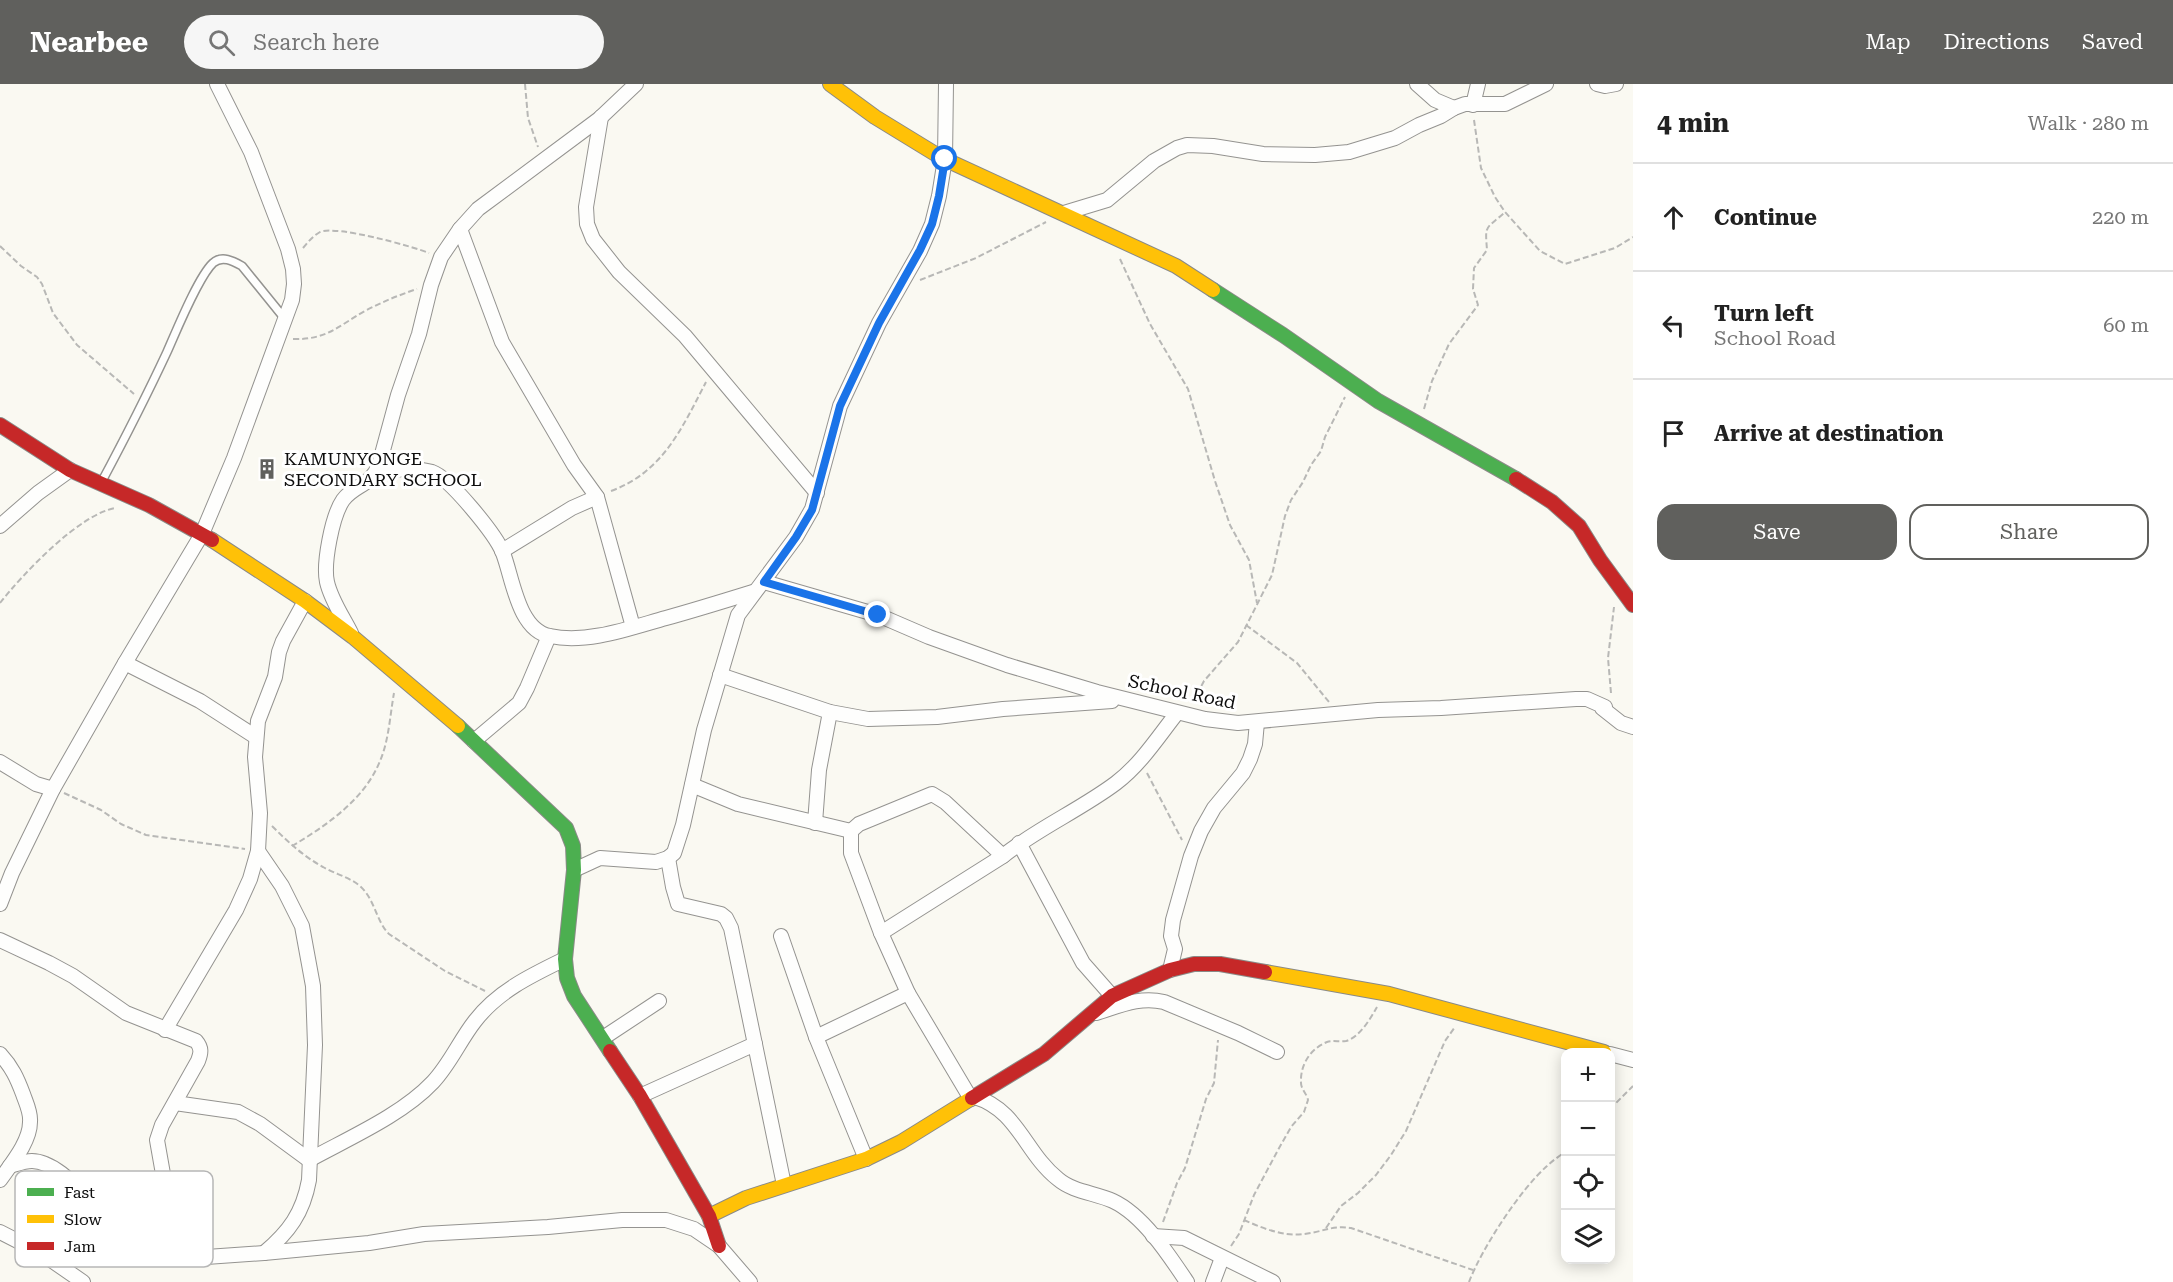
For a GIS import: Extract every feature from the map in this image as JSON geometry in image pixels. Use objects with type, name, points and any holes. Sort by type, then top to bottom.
[{"type":"street","points":[[0,904],[12,873],[53,789],[202,534],[265,378],[292,300],[293,269],[288,249],[251,152],[217,84]]},
{"type":"street","points":[[353,637],[331,595],[326,580],[331,534],[344,499],[375,476],[441,257],[460,229],[478,209],[601,117],[636,84]]},
{"type":"street","points":[[830,84],[875,117],[945,159],[1176,266],[1378,401],[1496,467],[1570,516],[1633,605]]},
{"type":"street","points":[[574,870],[600,858],[656,862],[674,853],[704,730],[738,615],[753,592],[764,582],[812,510],[840,406],[879,323],[932,224],[945,159],[946,84]]},
{"type":"street","points":[[1417,84],[1435,100],[1454,108]]},
{"type":"street","points":[[1473,105],[1478,84]]},
{"type":"street","points":[[1064,213],[1107,200],[1154,162],[1177,148],[1187,145],[1213,146],[1263,154],[1349,152],[1395,138],[1454,108],[1505,104],[1546,84]]},
{"type":"street","points":[[1597,84],[1605,86],[1616,84]]},
{"type":"street","points":[[601,117],[586,207],[587,224],[593,239],[619,272],[664,314],[713,368],[741,405],[817,493]]},
{"type":"street","points":[[460,229],[502,342],[574,465],[597,496],[633,627]]},
{"type":"street","points":[[0,425],[70,470],[149,505],[202,534],[305,601],[437,706],[566,828],[573,846],[574,870],[565,959],[567,978],[574,996],[640,1096],[709,1216],[719,1246]]},
{"type":"street","points":[[0,526],[38,493],[70,470]]},
{"type":"street","points":[[377,470],[432,472],[447,481],[462,496],[502,550],[523,614],[532,628],[549,636],[579,638],[606,634],[753,592]]},
{"type":"street","points":[[502,550],[572,508],[597,496]]},
{"type":"street","name":"School Road","points":[[764,582],[878,615],[929,637],[1007,665],[1181,714],[1238,723],[1378,710],[1587,699],[1605,707],[1602,708],[1621,723],[1633,727]]},
{"type":"street","points":[[165,1030],[236,910],[250,879],[258,851],[260,813],[256,767],[258,721],[275,677],[279,652],[305,601]]},
{"type":"street","points":[[474,741],[519,703],[549,636]]},
{"type":"street","points":[[125,663],[200,701],[256,737]]},
{"type":"street","points":[[720,675],[830,712],[868,719],[937,717],[1004,709],[1127,700]]},
{"type":"street","points":[[815,823],[819,770],[830,712]]},
{"type":"street","points":[[881,933],[1003,856],[1018,843],[1117,782],[1141,760],[1181,714]]},
{"type":"street","points":[[1170,970],[1175,949],[1171,936],[1173,920],[1191,856],[1214,808],[1243,772],[1250,759],[1255,744],[1257,722]]},
{"type":"street","points":[[0,762],[36,784],[53,789]]},
{"type":"street","points":[[36,784],[46,807]]},
{"type":"street","points":[[692,785],[738,804],[851,831]]},
{"type":"street","points":[[1003,856],[945,802],[932,794],[859,824],[851,831],[851,853],[881,933],[908,993],[973,1098],[987,1101],[1000,1109],[1049,1172],[1060,1181],[1116,1202],[1135,1217],[1155,1236],[1186,1282]]},
{"type":"street","points":[[1018,843],[1083,963],[1112,996]]},
{"type":"street","points":[[258,851],[282,886],[302,926],[313,986],[315,1045],[306,1194],[285,1236],[264,1253]]},
{"type":"street","points":[[668,858],[678,904],[721,914],[731,928],[784,1185]]},
{"type":"street","points":[[781,936],[816,1037],[866,1159]]},
{"type":"street","points":[[0,940],[65,972],[126,1013],[196,1041],[200,1046],[201,1054],[198,1061],[162,1125],[157,1140],[162,1171]]},
{"type":"street","points":[[309,1161],[382,1120],[412,1100],[433,1082],[476,1020],[499,997],[515,984],[565,959]]},
{"type":"street","points":[[709,1216],[746,1198],[866,1159],[901,1142],[1044,1054],[1112,996],[1170,970],[1194,964],[1220,964],[1385,993],[1466,1013],[1587,1048]]},
{"type":"street","points":[[816,1037],[908,993]]},
{"type":"street","points":[[1088,1015],[1139,1000],[1152,999],[1220,1025],[1277,1052]]},
{"type":"street","points":[[603,1038],[659,1001]]},
{"type":"street","points":[[640,1096],[755,1044]]},
{"type":"street","points":[[0,1054],[11,1065],[17,1076],[30,1113],[31,1123],[26,1137],[0,1180]]},
{"type":"street","points":[[1615,1055],[1633,1060]]},
{"type":"street","points":[[175,1103],[238,1112],[260,1124],[309,1161]]},
{"type":"street","points":[[10,1166],[39,1161],[59,1171]]},
{"type":"street","points":[[213,1257],[369,1243],[424,1234],[549,1227],[621,1220],[666,1221],[694,1229],[719,1246],[750,1282]]},
{"type":"street","points":[[0,1232],[15,1240]]},
{"type":"street","points":[[1155,1236],[1184,1239],[1222,1258],[1251,1278],[1273,1282]]},
{"type":"street","points":[[1213,1282],[1222,1258]]},
{"type":"street","points":[[61,1267],[83,1282]]},
{"type":"lane","points":[[101,483],[144,402],[200,283],[213,262],[223,258],[242,266],[285,320]]},
{"type":"path","points":[[525,84],[528,118],[542,161]]},
{"type":"path","points":[[1473,105],[1474,131],[1486,182],[1505,212],[1540,251],[1565,264],[1615,248],[1633,237]]},
{"type":"path","points":[[1418,423],[1432,381],[1449,344],[1478,305],[1473,289],[1474,268],[1487,250],[1485,231],[1505,212]]},
{"type":"path","points":[[898,290],[976,258],[1064,213]]},
{"type":"path","points":[[293,269],[305,246],[322,231],[395,242],[441,257]]},
{"type":"path","points":[[0,246],[42,284],[53,314],[77,345],[144,402]]},
{"type":"path","points":[[1120,257],[1150,324],[1188,389],[1226,514],[1249,560],[1257,603]]},
{"type":"path","points":[[277,338],[307,339],[324,336],[394,297],[431,285]]},
{"type":"path","points":[[597,496],[630,484],[645,474],[660,459],[682,428],[713,368]]},
{"type":"path","points":[[1181,714],[1204,681],[1238,642],[1275,566],[1285,516],[1291,500],[1321,451],[1325,437],[1352,382]]},
{"type":"path","points":[[0,603],[36,563],[84,522],[109,509],[119,508]]},
{"type":"path","points":[[1605,707],[1612,684],[1608,658],[1612,636],[1611,618],[1622,590]]},
{"type":"path","points":[[1246,624],[1297,663],[1338,714]]},
{"type":"path","points":[[292,846],[322,829],[372,779],[381,759],[397,674]]},
{"type":"path","points":[[1141,760],[1191,856]]},
{"type":"path","points":[[53,789],[79,799],[146,836],[258,851]]},
{"type":"path","points":[[260,813],[292,846],[324,868],[360,886],[371,900],[383,928],[389,934],[445,970],[499,997]]},
{"type":"path","points":[[1222,1258],[1239,1234],[1254,1195],[1278,1150],[1291,1127],[1306,1108],[1308,1100],[1301,1084],[1307,1056],[1315,1048],[1329,1041],[1347,1041],[1361,1031],[1385,993]]},
{"type":"path","points":[[1326,1228],[1341,1206],[1377,1175],[1391,1155],[1406,1131],[1445,1041],[1466,1013]]},
{"type":"path","points":[[1155,1236],[1185,1168],[1206,1099],[1214,1083],[1220,1025]]},
{"type":"path","points":[[1615,1105],[1633,1086]]},
{"type":"path","points":[[1469,1282],[1473,1270],[1520,1196],[1548,1165],[1561,1155]]},
{"type":"path","points":[[1244,1220],[1269,1230],[1303,1235],[1338,1226],[1369,1233],[1473,1270]]},
{"type":"traffic: fast","points":[[1213,290],[1378,401],[1516,479]]},
{"type":"traffic: fast","points":[[458,726],[566,828],[573,846],[574,870],[565,959],[567,978],[574,996],[610,1051]]},
{"type":"traffic: slow","points":[[830,84],[875,117],[942,158],[1176,266],[1213,290]]},
{"type":"traffic: slow","points":[[212,540],[305,601],[353,637],[458,726]]},
{"type":"traffic: slow","points":[[1265,972],[1389,994],[1589,1048]]},
{"type":"traffic: slow","points":[[709,1216],[746,1198],[866,1159],[901,1142],[972,1098]]},
{"type":"traffic: jam","points":[[0,425],[70,470],[149,505],[212,540]]},
{"type":"traffic: jam","points":[[1516,479],[1552,502],[1579,526],[1600,560],[1633,605]]},
{"type":"traffic: jam","points":[[972,1098],[1044,1054],[1112,996],[1170,970],[1194,964],[1220,964],[1265,972]]},
{"type":"traffic: jam","points":[[610,1051],[640,1096],[709,1216],[719,1246]]},
{"type":"place","name":"KAMUNYONGE SECONDARY SCHOOL","points":[[267,469]]},
{"type":"route","points":[[878,615],[764,582],[812,510],[840,406],[879,323],[932,224],[945,159]]}]
